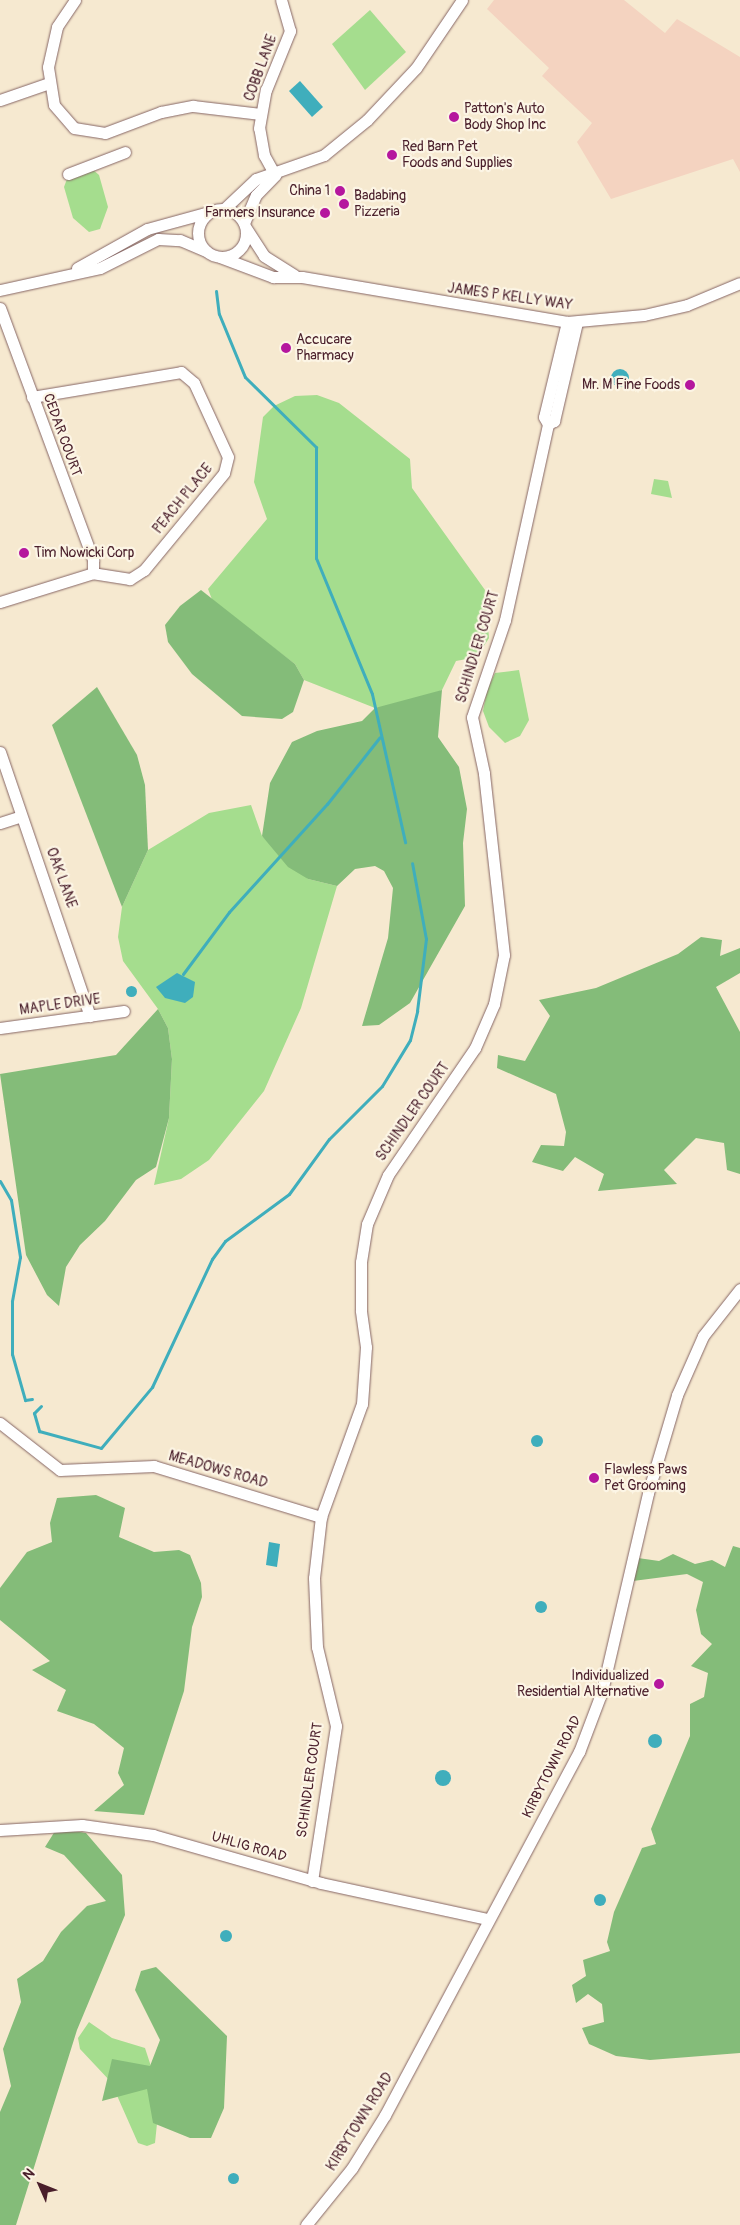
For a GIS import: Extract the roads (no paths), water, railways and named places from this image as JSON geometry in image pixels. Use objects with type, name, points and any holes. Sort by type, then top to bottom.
[{"type":"street","points":[[75,0],[50,46],[49,83],[62,117],[74,128],[93,134],[193,106],[261,114]]},
{"type":"street","name":"COBB LANE","points":[[275,175],[264,154],[261,114],[290,30],[281,0]]},
{"type":"street","points":[[59,276],[147,229],[224,208],[248,185],[324,155],[380,108],[427,54],[462,0]]},
{"type":"street","points":[[0,100],[49,83]]},
{"type":"street","points":[[68,174],[125,152]]},
{"type":"street","points":[[0,290],[119,262],[158,239],[180,240],[220,257],[240,249],[245,226],[256,195],[275,175]]},
{"type":"street","points":[[224,208],[236,213],[245,226]]},
{"type":"street","points":[[206,251],[198,231],[209,212]]},
{"type":"street","name":"JAMES P KELLY WAY","points":[[245,226],[270,262],[302,277]]},
{"type":"street","name":"JAMES P KELLY WAY","points":[[220,257],[273,276],[302,277],[572,322],[644,315],[687,305],[740,283]]},
{"type":"street","name":"CEDAR COURT","points":[[0,308],[93,560],[93,573]]},
{"type":"street","name":"SCHINDLER COURT","points":[[312,1881],[336,1726],[314,1613],[321,1517],[362,1404],[366,1347],[360,1310],[361,1262],[367,1224],[388,1175],[475,1048],[494,1004],[502,965],[484,773],[472,717],[504,620],[548,424],[554,421],[572,322]]},
{"type":"street","name":"PEACH PLACE","points":[[32,397],[181,372],[194,383],[228,457],[224,473],[144,570],[130,579],[93,573]]},
{"type":"street","points":[[0,602],[93,573]]},
{"type":"street","name":"OAK LANE","points":[[0,752],[90,1016]]},
{"type":"street","points":[[0,823],[21,816]]},
{"type":"street","name":"MAPLE DRIVE","points":[[0,1028],[124,1011]]},
{"type":"street","name":"KIRBYTOWN ROAD","points":[[306,2225],[369,2142],[591,1722],[677,1395],[703,1336],[740,1289]]},
{"type":"street","name":"MEADOWS ROAD","points":[[0,1423],[60,1470],[154,1466],[321,1517]]},
{"type":"street","name":"UHLIG ROAD","points":[[0,1830],[82,1825],[118,1830],[312,1881],[488,1919]]},
{"type":"water","points":[[300,81],[323,107],[312,117],[289,91]]},
{"type":"water","points":[[620,369],[626,372],[629,378],[626,384],[620,387],[614,384],[611,378],[614,372]]},
{"type":"water","points":[[177,973],[195,982],[193,997],[185,1003],[165,998],[156,987]]},
{"type":"water","points":[[129,986],[133,986],[136,991],[135,995],[129,996],[126,993],[126,989]]},
{"type":"water","points":[[537,1435],[543,1441],[537,1447],[531,1441]]},
{"type":"water","points":[[269,1542],[280,1544],[277,1567],[266,1565]]},
{"type":"water","points":[[539,1601],[543,1601],[547,1607],[543,1613],[539,1613],[535,1609],[535,1605]]},
{"type":"water","points":[[655,1734],[660,1736],[662,1741],[660,1746],[655,1748],[650,1746],[648,1741],[650,1736]]},
{"type":"water","points":[[443,1770],[451,1778],[443,1786],[435,1778]]},
{"type":"water","points":[[598,1894],[602,1894],[606,1900],[602,1906],[598,1906],[594,1902],[594,1898]]},
{"type":"water","points":[[226,1930],[232,1936],[226,1942],[220,1936]]},
{"type":"water","points":[[233,2172],[239,2178],[233,2184],[227,2178]]},
{"type":"waterway","points":[[216,291],[219,314],[245,377],[316,447],[316,558],[372,694],[405,842]]},
{"type":"waterway","points":[[183,974],[229,912],[327,804],[380,737]]},
{"type":"waterway","points":[[41,1406],[34,1413],[39,1431],[101,1448],[152,1387],[212,1259],[225,1241],[289,1194],[329,1139],[382,1086],[410,1040],[417,1011],[426,939],[412,863]]},
{"type":"waterway","points":[[0,1181],[11,1200],[20,1257],[12,1301],[12,1354],[25,1400],[32,1399]]},
{"type":"place","name":"Patton's Auto Body Shop Inc","points":[[454,117]]},
{"type":"place","name":"Red Barn Pet Foods and Supplies","points":[[392,155]]},
{"type":"place","name":"China 1","points":[[340,191]]},
{"type":"place","name":"Badabing Pizzeria","points":[[344,204]]},
{"type":"place","name":"Farmers Insurance","points":[[325,213]]},
{"type":"place","name":"Accucare Pharmacy","points":[[286,348]]},
{"type":"place","name":"Mr. M Fine Foods","points":[[690,385]]},
{"type":"place","name":"Tim Nowicki Corp","points":[[24,553]]},
{"type":"place","name":"Flawless Paws Pet Grooming","points":[[594,1478]]},
{"type":"place","name":"Individualized Residential Alternative","points":[[659,1684]]}]
